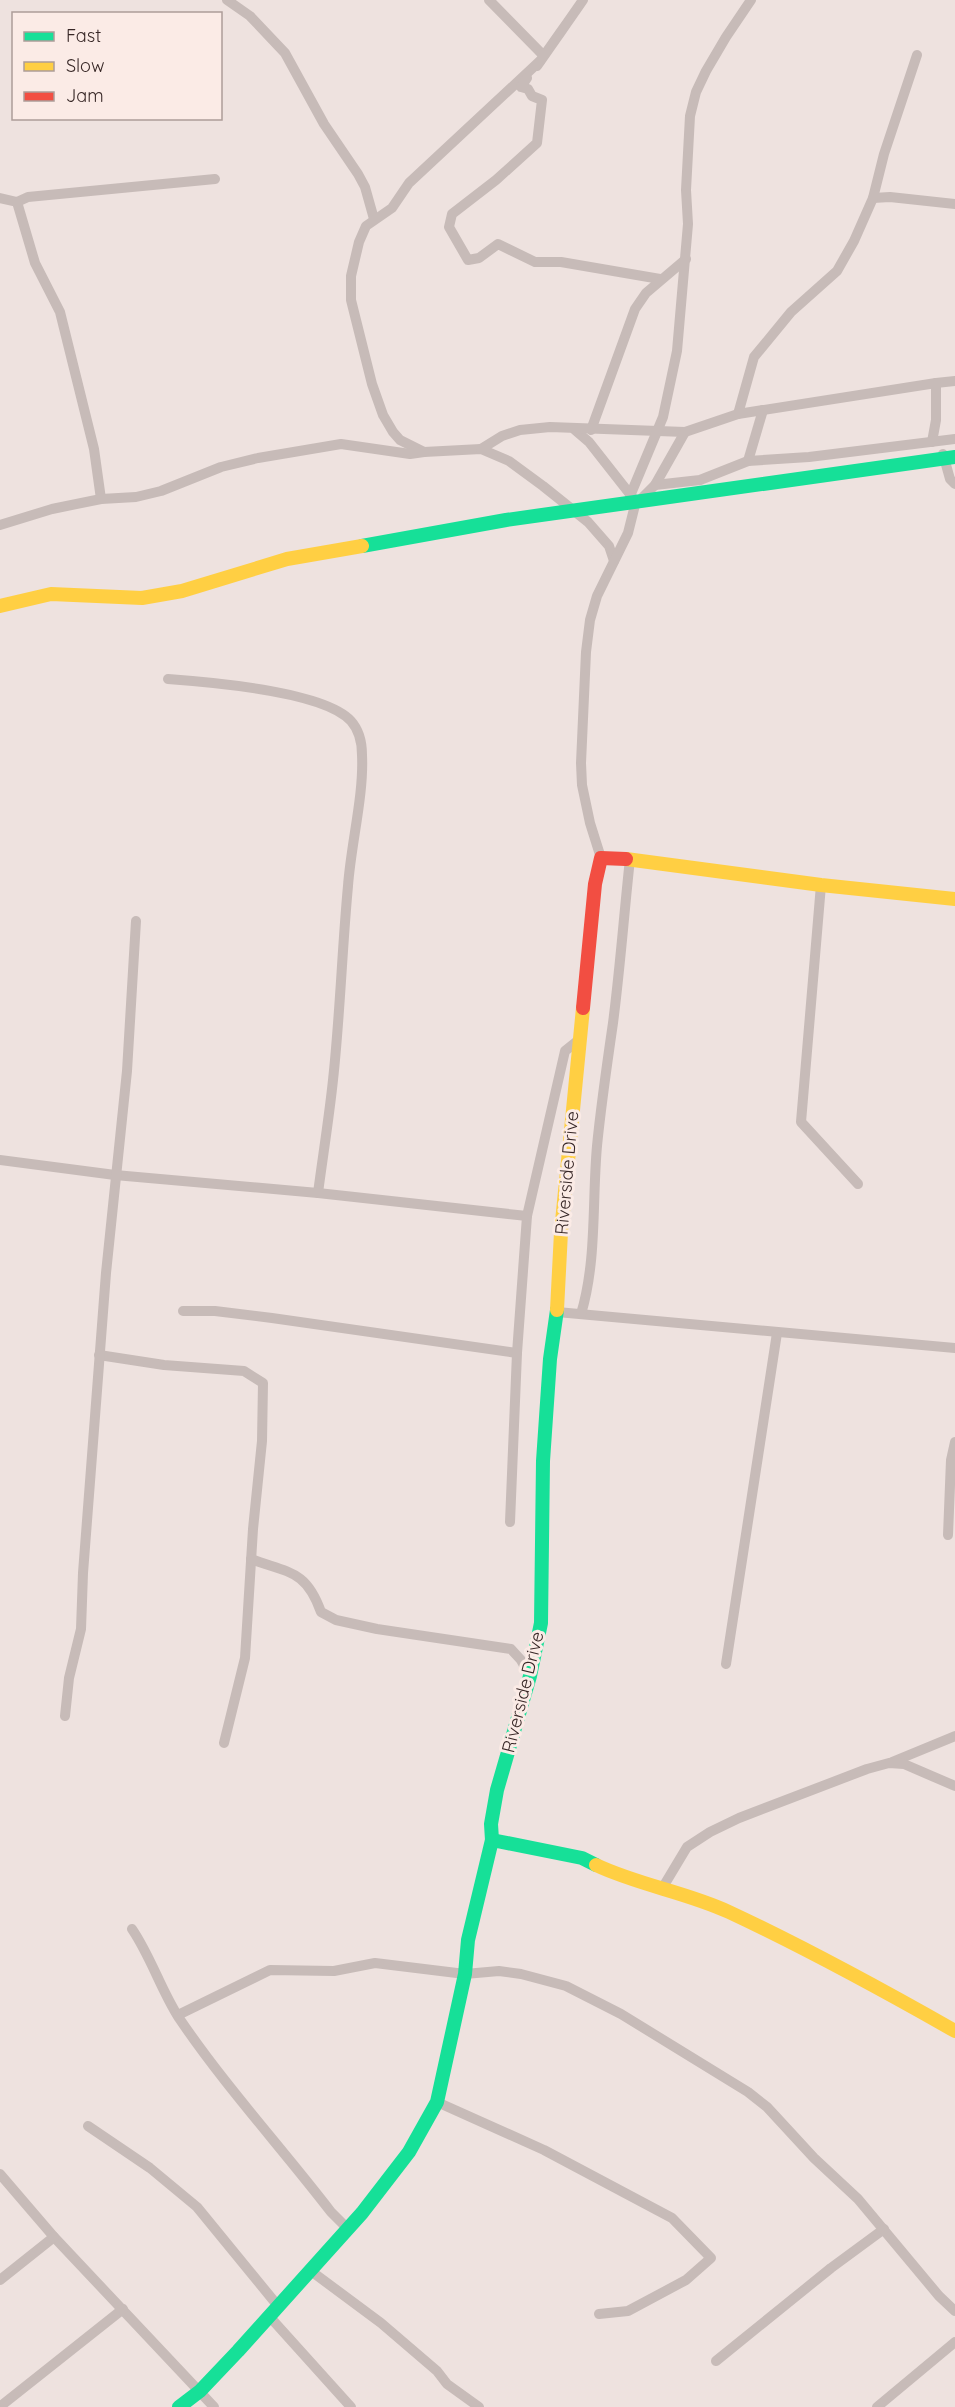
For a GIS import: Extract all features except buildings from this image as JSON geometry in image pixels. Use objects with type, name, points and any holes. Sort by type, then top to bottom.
[{"type":"street","points":[[227,0],[250,16],[285,53],[324,124],[365,187],[374,219]]},
{"type":"street","points":[[489,0],[541,58]]},
{"type":"street","points":[[583,0],[521,87],[528,89],[532,96],[542,100],[537,143],[496,180],[452,214],[449,227],[468,261],[479,258],[498,244],[535,262],[561,262],[660,279]]},
{"type":"street","points":[[752,0],[726,37],[696,92],[690,116],[686,259],[677,351],[663,417],[634,499],[628,533],[597,596],[590,620],[580,743],[582,785],[590,823],[601,858],[630,859],[821,885],[955,899]]},
{"type":"street","points":[[738,414],[754,357],[791,312],[837,271],[854,241],[873,198],[884,154],[917,55]]},
{"type":"street","points":[[424,452],[400,441],[393,432],[372,384],[360,344],[351,300],[351,276],[362,232],[374,219],[392,208],[409,183],[541,58]]},
{"type":"street","points":[[0,198],[17,202],[28,196],[215,178]]},
{"type":"street","points":[[873,198],[891,197],[955,204]]},
{"type":"street","points":[[17,202],[35,263],[60,312],[94,449],[101,499]]},
{"type":"street","points":[[591,430],[632,315],[640,300],[660,279],[686,259]]},
{"type":"street","points":[[0,525],[52,509],[101,499],[136,497],[153,493],[221,467],[258,458],[341,444],[410,454],[481,448],[502,436],[520,430],[550,427],[575,430],[685,432],[738,414],[955,381]]},
{"type":"street","points":[[936,383],[936,441],[949,458],[950,479],[955,484]]},
{"type":"street","points":[[748,461],[763,410]]},
{"type":"street","points":[[575,430],[589,442],[634,499]]},
{"type":"street","points":[[634,499],[655,485],[685,432]]},
{"type":"street","points":[[655,485],[700,480],[748,461],[809,457],[955,439]]},
{"type":"street","points":[[481,448],[508,461],[572,509],[603,538],[609,546],[614,561]]},
{"type":"street","points":[[0,606],[51,594],[141,598],[182,591],[287,559],[572,509],[949,458]]},
{"type":"street","points":[[168,679],[212,682],[308,699],[334,709],[351,720],[359,732],[362,754],[361,775],[348,883],[333,1081],[318,1193]]},
{"type":"street","name":"Riverside Drive","points":[[179,2407],[200,2391],[348,2229],[409,2152],[437,2102],[465,1974],[468,1940],[492,1840],[491,1824],[498,1790],[530,1676],[541,1623],[543,1461],[550,1359],[557,1312],[561,1223],[595,884],[601,858]]},
{"type":"street","points":[[581,1314],[587,1295],[591,1266],[596,1156],[630,859]]},
{"type":"street","points":[[821,885],[801,1122],[858,1184]]},
{"type":"street","points":[[65,1716],[69,1678],[81,1629],[99,1355],[127,1071],[136,921]]},
{"type":"street","points":[[510,1522],[517,1353],[527,1216],[565,1051],[580,1039]]},
{"type":"street","points":[[0,1160],[115,1175],[318,1193],[527,1216]]},
{"type":"street","points":[[183,1311],[215,1311],[272,1318],[517,1353]]},
{"type":"street","points":[[557,1312],[955,1348]]},
{"type":"street","points":[[726,1664],[777,1333]]},
{"type":"street","points":[[99,1355],[164,1365],[244,1371],[263,1383],[262,1442],[245,1658],[224,1743]]},
{"type":"street","points":[[948,1535],[951,1460],[955,1442]]},
{"type":"street","points":[[251,1559],[301,1577],[314,1593],[321,1612],[336,1620],[377,1629],[511,1649],[521,1660],[530,1676]]},
{"type":"street","points":[[663,1887],[687,1847],[710,1832],[739,1818],[867,1769],[889,1763],[955,1736]]},
{"type":"street","points":[[919,1770],[929,1747]]},
{"type":"street","points":[[889,1763],[904,1764],[955,1786]]},
{"type":"street","points":[[492,1840],[582,1858],[615,1874],[663,1887],[729,1912],[870,1984],[955,2031]]},
{"type":"street","points":[[132,1929],[144,1947],[178,2015],[218,2072],[331,2212],[348,2229]]},
{"type":"street","points":[[178,2015],[270,1970],[334,1971],[375,1963],[465,1974],[499,1971],[542,1978],[566,1986],[621,2014],[682,2050],[748,2092],[767,2107],[814,2158],[858,2199],[939,2296],[955,2311]]},
{"type":"street","points":[[437,2102],[544,2150],[672,2218],[711,2258],[686,2280],[628,2311],[599,2314]]},
{"type":"street","points":[[88,2126],[150,2168],[197,2207],[273,2311],[351,2407]]},
{"type":"street","points":[[0,2174],[54,2237],[214,2407]]},
{"type":"street","points":[[716,2361],[831,2268],[884,2229]]},
{"type":"street","points":[[0,2280],[54,2237]]},
{"type":"street","points":[[311,2271],[381,2323],[437,2371],[447,2384],[478,2407]]},
{"type":"street","points":[[2,2405],[123,2309]]},
{"type":"street","points":[[877,2407],[955,2342]]},
{"type":"traffic: fast","points":[[362,546],[506,520],[955,457]]},
{"type":"traffic: fast","points":[[492,1840],[491,1824],[497,1790],[530,1676],[541,1623],[543,1461],[550,1359],[557,1310]]},
{"type":"traffic: fast","points":[[179,2407],[200,2391],[238,2351],[362,2213],[409,2152],[437,2102],[465,1974],[468,1940],[492,1840],[582,1858],[596,1865]]},
{"type":"traffic: slow","points":[[0,606],[51,594],[142,598],[182,591],[287,559],[362,546]]},
{"type":"traffic: slow","points":[[626,859],[821,885],[955,899]]},
{"type":"traffic: slow","points":[[557,1310],[561,1232],[583,1008]]},
{"type":"traffic: slow","points":[[596,1865],[729,1912],[843,1969],[955,2031]]},
{"type":"traffic: jam","points":[[583,1008],[595,884],[601,858],[626,859]]}]
